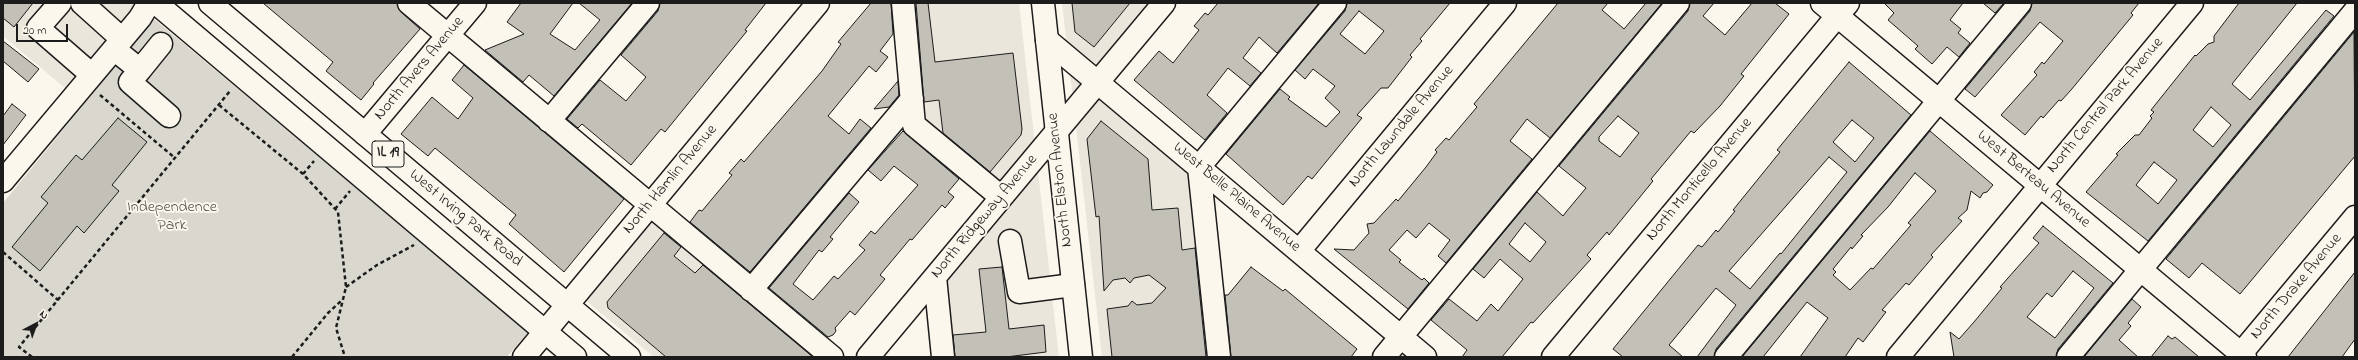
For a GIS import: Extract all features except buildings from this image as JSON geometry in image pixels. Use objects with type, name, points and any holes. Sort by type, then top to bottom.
[{"type":"street","points":[[60,3],[38,28],[95,84]]},
{"type":"street","points":[[82,3],[140,70]]},
{"type":"street","points":[[3,181],[95,84],[118,44],[150,3]]},
{"type":"street","name":"IL 19","points":[[156,3],[575,357]]},
{"type":"street","name":"West Irving Park Road","points":[[210,3],[629,357]]},
{"type":"street","points":[[409,3],[832,357]]},
{"type":"street","name":"North Avers Avenue","points":[[343,161],[475,3]]},
{"type":"street","points":[[549,121],[648,3]]},
{"type":"street","name":"North Hamlin Avenue","points":[[524,357],[818,3]]},
{"type":"street","points":[[903,3],[914,125],[1001,197]]},
{"type":"street","name":"North Elston Avenue","points":[[1043,3],[1072,286],[1081,357]]},
{"type":"street","name":"North Ridgeway Avenue","points":[[868,357],[1164,3]]},
{"type":"street","points":[[1220,356],[1199,167],[1335,3]]},
{"type":"street","name":"North Lawndale Avenue","points":[[1299,251],[1505,3]]},
{"type":"street","points":[[1384,357],[1678,3]]},
{"type":"street","points":[[1726,357],[2020,3]]},
{"type":"street","name":"North Central Park Avenue","points":[[1898,357],[2192,3]]},
{"type":"street","name":"West Berteau Avenue","points":[[1836,7],[1939,101],[2242,356]]},
{"type":"street","name":"North Monticello Avenue","points":[[1553,357],[1836,7]]},
{"type":"street","points":[[2068,357],[2355,11]]},
{"type":"street","name":"West Belle Plaine Avenue","points":[[1047,40],[1425,357]]},
{"type":"street","points":[[161,44],[130,82],[169,116]]},
{"type":"street","points":[[751,290],[912,100]]},
{"type":"street","name":"North Drake Avenue","points":[[2242,356],[2355,217]]},
{"type":"street","points":[[1010,241],[1019,292],[1072,286]]},
{"type":"street","points":[[935,277],[943,357]]},
{"type":"path","points":[[95,84],[175,158]]},
{"type":"path","points":[[32,357],[20,347],[231,89]]},
{"type":"path","points":[[219,105],[303,174],[338,212],[346,287],[336,328],[345,357]]},
{"type":"path","points":[[303,174],[316,159]]},
{"type":"path","points":[[335,209],[351,189]]},
{"type":"path","points":[[346,287],[377,265],[416,243]]},
{"type":"path","points":[[3,252],[58,300]]},
{"type":"path","points":[[292,357],[328,313],[342,300]]},
{"type":"shaded area","points":[[3,3],[134,3],[154,19],[84,104],[3,36]]},
{"type":"shaded area","points":[[906,3],[1019,3],[1059,357],[946,357],[938,276],[1004,196],[918,125]]},
{"type":"shaded area","points":[[1062,3],[1158,3],[1093,81],[1195,167],[1221,357],[1102,357]]},
{"type":"shaded area","points":[[652,209],[828,357],[654,357],[579,295]]},
{"type":"green space","name":"Independence Park","points":[[154,19],[529,331],[507,357],[3,357],[3,203]]}]
